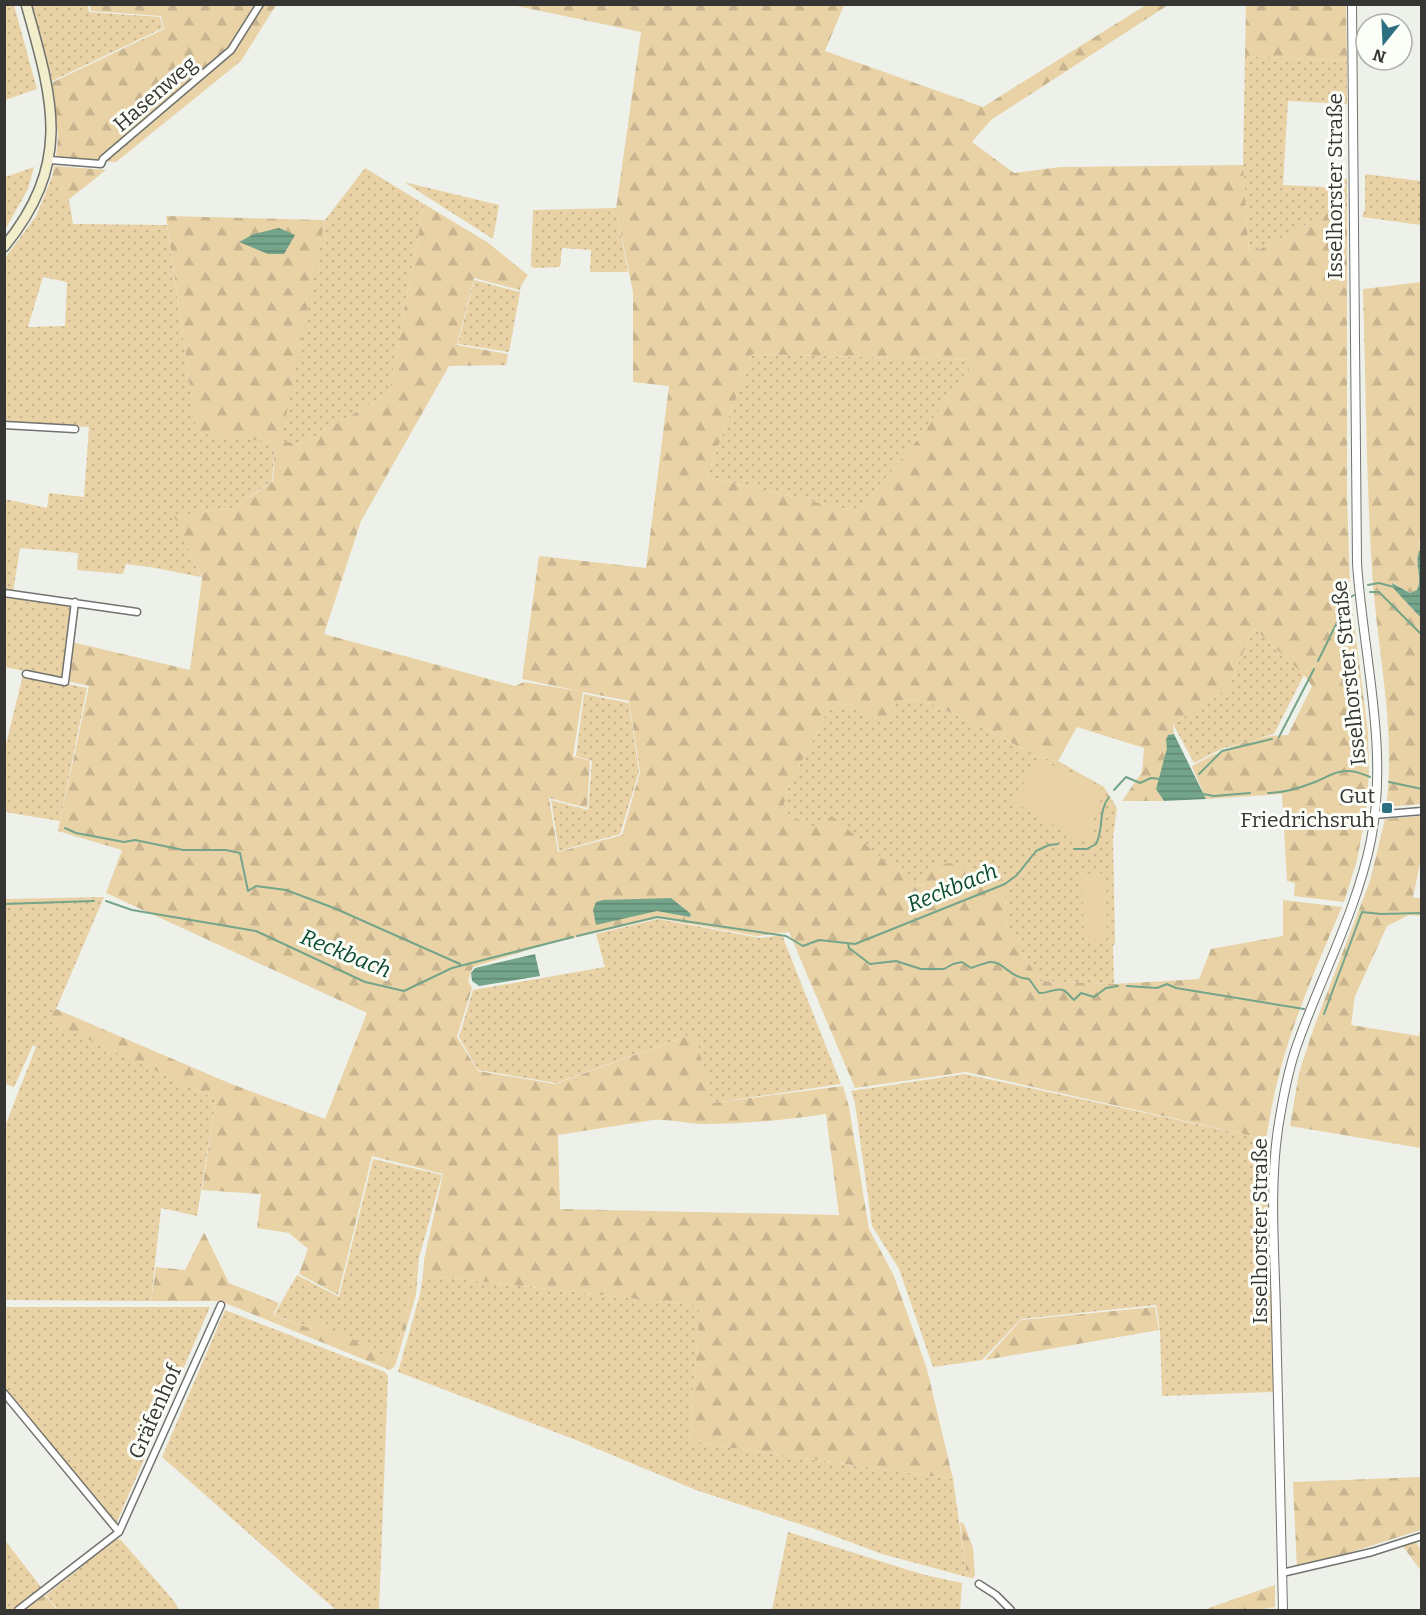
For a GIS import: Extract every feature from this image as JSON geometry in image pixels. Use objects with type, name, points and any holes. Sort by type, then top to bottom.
[{"type":"main road","points":[[4,247],[34,204],[50,160],[52,128],[49,93],[26,4]]},
{"type":"street","name":"Hasenweg","points":[[50,160],[101,164],[103,159],[231,50],[260,4]]},
{"type":"street","name":"Isselhorster Straße","points":[[1283,1611],[1274,1209],[1278,1128],[1295,1052],[1360,883],[1371,838],[1377,777],[1376,722],[1361,613],[1357,563],[1352,4]]},
{"type":"street","points":[[4,425],[75,429]]},
{"type":"street","points":[[4,593],[137,612]]},
{"type":"street","points":[[26,674],[65,682],[75,602]]},
{"type":"street","points":[[1374,815],[1422,811]]},
{"type":"street","name":"Gräfenhof","points":[[18,1611],[119,1532],[221,1305]]},
{"type":"street","points":[[4,1393],[119,1532]]},
{"type":"street","points":[[1282,1573],[1372,1552],[1422,1536]]},
{"type":"street","points":[[979,1584],[996,1595],[1011,1611]]},
{"type":"green space","points":[[4,5],[14,5],[37,89],[5,100]]},
{"type":"green space","points":[[32,5],[88,5],[89,12],[160,17],[163,28],[52,81]]},
{"type":"green space","points":[[90,5],[276,5],[241,61],[116,162],[56,158],[58,136],[51,83],[164,29],[161,16],[91,11]]},
{"type":"green space","points":[[512,5],[844,5],[825,51],[983,107],[1146,5],[1168,5],[991,120],[972,142],[1014,173],[1060,167],[1243,165],[1249,255],[1347,203],[1347,494],[1350,590],[1368,733],[1369,774],[1366,812],[1357,860],[1344,902],[1294,896],[1295,883],[1287,881],[1282,794],[1206,799],[1192,766],[1238,744],[1288,735],[1312,686],[1304,675],[1254,628],[1227,689],[1173,724],[1174,734],[1168,735],[1167,748],[1156,789],[1164,801],[1122,801],[1142,772],[1144,748],[1077,727],[1058,761],[1038,757],[986,729],[925,701],[898,700],[885,724],[843,703],[828,711],[787,789],[783,811],[814,828],[832,816],[914,885],[923,885],[933,867],[949,863],[1009,877],[1005,891],[1007,936],[1020,939],[1022,952],[1040,981],[1114,984],[1199,979],[1211,949],[1283,936],[1283,900],[1342,907],[1316,967],[1286,1050],[1266,1139],[966,1072],[855,1088],[789,932],[757,936],[658,918],[544,945],[473,967],[468,981],[472,988],[457,1037],[478,1071],[555,1084],[695,1033],[712,1103],[843,1086],[849,1107],[869,1229],[894,1276],[927,1369],[953,1479],[689,1442],[700,1306],[423,1275],[424,1260],[443,1174],[372,1156],[338,1295],[299,1274],[308,1249],[289,1233],[257,1228],[261,1194],[202,1190],[216,1099],[47,1020],[56,1009],[229,1083],[325,1119],[367,1013],[106,893],[122,850],[58,831],[89,686],[67,681],[72,642],[190,670],[202,578],[174,516],[234,508],[273,481],[275,443],[197,433],[166,216],[325,220],[281,441],[302,444],[389,393],[424,204],[487,242],[528,275],[520,290],[474,278],[457,345],[508,354],[506,365],[449,366],[361,521],[324,634],[515,686],[524,682],[579,691],[522,679],[539,556],[646,568],[669,386],[633,382],[633,292],[616,209],[641,32]],"holes":[[[752,354],[974,360],[974,361],[923,433],[858,512],[707,477]],[[583,692],[629,701],[640,772],[622,835],[558,852],[549,798],[587,808],[590,761],[573,756]],[[826,1114],[839,1215],[560,1209],[558,1135],[653,1120],[698,1124],[765,1121]]]},
{"type":"green space","points":[[1246,5],[1346,5],[1347,61],[1245,56]]},
{"type":"green space","points":[[1245,56],[1347,61],[1347,104],[1288,101],[1283,185],[1324,187],[1343,177],[1347,179],[1347,203],[1249,255],[1243,165]]},
{"type":"green space","points":[[54,166],[106,170],[63,204],[61,180],[52,177]]},
{"type":"green space","points":[[34,167],[28,189],[5,230],[5,177]]},
{"type":"green space","points":[[365,168],[424,204],[389,393],[302,444],[280,441],[325,220]]},
{"type":"green space","points":[[1365,174],[1421,181],[1421,225],[1362,217],[1365,209]]},
{"type":"green space","points":[[52,177],[61,180],[63,203],[69,200],[73,224],[167,225],[197,432],[275,443],[272,481],[234,508],[175,516],[201,577],[126,564],[123,574],[77,570],[78,553],[20,548],[13,592],[5,591],[5,499],[47,508],[49,493],[84,497],[89,427],[5,423],[5,258],[36,216]],"holes":[[[43,277],[67,282],[65,326],[28,327]]]},
{"type":"green space","points":[[404,182],[499,205],[493,239]]},
{"type":"green space","points":[[616,208],[628,272],[590,272],[591,250],[562,248],[560,267],[534,268],[531,266],[533,210]]},
{"type":"green space","points":[[474,280],[520,292],[509,352],[458,344]]},
{"type":"green space","points":[[1421,282],[1422,538],[1419,543],[1422,551],[1419,551],[1417,561],[1419,585],[1417,590],[1410,593],[1393,583],[1394,589],[1421,618],[1421,804],[1386,807],[1389,779],[1388,724],[1373,585],[1363,289]]},
{"type":"green space","points":[[752,354],[975,360],[923,433],[858,512],[707,477]]},
{"type":"green space","points":[[5,596],[67,604],[72,608],[63,679],[5,667]]},
{"type":"green space","points":[[1254,628],[1304,675],[1274,734],[1221,749],[1194,763],[1173,724],[1227,689]]},
{"type":"green space","points":[[23,675],[87,688],[60,821],[5,812],[5,748]]},
{"type":"green space","points":[[584,694],[629,703],[639,772],[620,834],[559,851],[551,800],[588,810],[592,761],[576,756]]},
{"type":"green space","points":[[897,700],[925,701],[986,729],[1038,757],[1058,761],[1104,787],[1117,808],[1113,838],[1114,984],[1040,981],[1022,952],[1007,936],[1005,891],[1008,877],[914,885],[783,811],[787,789],[828,711],[843,703],[885,723]]},
{"type":"green space","points":[[1039,759],[1101,787],[1103,795],[1094,815],[1090,840],[1080,843],[1073,841],[1072,836],[1012,801]]},
{"type":"green space","points":[[1421,816],[1421,859],[1413,897],[1421,899],[1421,916],[1409,915],[1387,926],[1355,996],[1351,1025],[1419,1036],[1421,1024],[1421,1148],[1290,1126],[1299,1073],[1314,1027],[1370,881],[1385,819]]},
{"type":"green space","points":[[1106,873],[1107,939],[1084,940],[1082,874]]},
{"type":"green space","points":[[104,897],[56,1009],[48,1020],[216,1099],[197,1216],[161,1208],[151,1301],[5,1300],[5,1126],[36,1047],[33,1045],[14,1087],[5,1084],[4,899]]},
{"type":"green space","points":[[658,919],[760,938],[782,935],[841,1084],[712,1103],[695,1033],[556,1083],[478,1070],[459,1037],[473,990],[605,967],[596,934]]},
{"type":"green space","points":[[965,1074],[1266,1139],[1275,1392],[1162,1396],[1160,1331],[1156,1305],[1021,1319],[982,1360],[933,1367],[899,1269],[872,1226],[855,1103],[851,1091]]},
{"type":"green space","points":[[373,1159],[442,1175],[394,1361],[315,1320],[309,1328],[274,1315],[297,1275],[339,1297]]},
{"type":"green space","points":[[204,1232],[229,1283],[279,1303],[273,1315],[309,1328],[315,1319],[394,1361],[419,1258],[416,1295],[395,1366],[390,1370],[220,1301],[151,1301],[156,1267],[185,1270]]},
{"type":"green space","points":[[423,1275],[700,1306],[689,1442],[953,1479],[967,1577],[882,1554],[818,1530],[696,1490],[576,1440],[398,1372],[420,1294]]},
{"type":"green space","points":[[4,1307],[210,1307],[116,1524],[5,1388]]},
{"type":"green space","points":[[1155,1307],[1159,1330],[985,1360],[1021,1320]]},
{"type":"green space","points":[[225,1310],[385,1372],[388,1376],[379,1610],[336,1610],[162,1457]]},
{"type":"green space","points":[[1421,1477],[1421,1530],[1297,1569],[1293,1482]]},
{"type":"green space","points":[[960,1522],[964,1524],[973,1548],[975,1576],[973,1578],[967,1577]]},
{"type":"green space","points":[[788,1532],[921,1574],[962,1583],[960,1610],[772,1610]]},
{"type":"green space","points":[[4,1539],[44,1591],[18,1610],[5,1610]]},
{"type":"green space","points":[[116,1539],[121,1540],[174,1601],[179,1610],[58,1610],[46,1595]]},
{"type":"green space","points":[[1416,1542],[1421,1550],[1421,1571],[1402,1545]]},
{"type":"green space","points":[[1275,1585],[1275,1607],[1258,1610],[1203,1610]]},
{"type":"green space","points":[[45,1595],[57,1610],[24,1610]]},
{"type":"shaded area","points":[[279,228],[295,235],[284,254],[268,254],[239,242],[254,234]]},
{"type":"shaded area","points":[[1419,551],[1421,551],[1421,618],[1394,589],[1392,583],[1410,593],[1417,590]]},
{"type":"shaded area","points":[[1174,734],[1206,799],[1164,801],[1156,789],[1167,748],[1166,740],[1168,735]]},
{"type":"shaded area","points":[[671,898],[691,914],[690,917],[657,911],[596,925],[593,910],[596,902]]},
{"type":"shaded area","points":[[535,954],[540,976],[479,986],[472,981],[471,973],[475,968]]},
{"type":"waterway","points":[[1368,585],[1379,583],[1394,587]]},
{"type":"waterway","points":[[1370,592],[1379,592],[1422,635]]},
{"type":"waterway","points":[[1318,661],[1349,598],[1354,595]]},
{"type":"waterway","points":[[1279,737],[1314,669]]},
{"type":"waterway","points":[[1199,774],[1222,751],[1272,739]]},
{"type":"waterway","name":"Reckbach","points":[[1268,793],[1297,788],[1342,771],[1370,777]]},
{"type":"waterway","name":"Reckbach","points":[[1114,790],[1126,777],[1140,783],[1151,778],[1160,779]]},
{"type":"waterway","name":"Reckbach","points":[[1389,782],[1422,789]]},
{"type":"waterway","name":"Reckbach","points":[[1203,794],[1214,796],[1250,793]]},
{"type":"waterway","name":"Reckbach","points":[[1074,849],[1087,849],[1096,844],[1103,808],[1109,797]]},
{"type":"waterway","points":[[65,828],[76,833],[124,842],[135,840],[183,850],[226,850],[240,853],[248,891],[256,886],[286,890],[334,908],[460,964]]},
{"type":"waterway","name":"Reckbach","points":[[577,936],[657,917],[786,936],[803,946],[819,940],[855,944],[1005,884],[1017,875],[1036,851],[1058,844]]},
{"type":"waterway","name":"Reckbach","points":[[4,904],[94,901]]},
{"type":"waterway","name":"Reckbach","points":[[106,901],[132,910],[256,931],[365,982],[404,991],[452,968],[573,937]]},
{"type":"waterway","name":"Reckbach","points":[[1324,1014],[1362,912],[1422,913]]},
{"type":"waterway","name":"Reckbach","points":[[848,944],[849,948],[870,964],[896,961],[921,969],[944,969],[962,962],[971,968],[995,962],[1017,976],[1029,979],[1039,993],[1060,989],[1074,1000],[1081,993],[1094,997],[1106,988],[1118,986]]},
{"type":"waterway","name":"Reckbach","points":[[1127,986],[1157,988],[1167,984],[1176,988],[1304,1009]]},
{"type":"place","name":"Gut Friedrichsruh","points":[[1387,808]]}]
